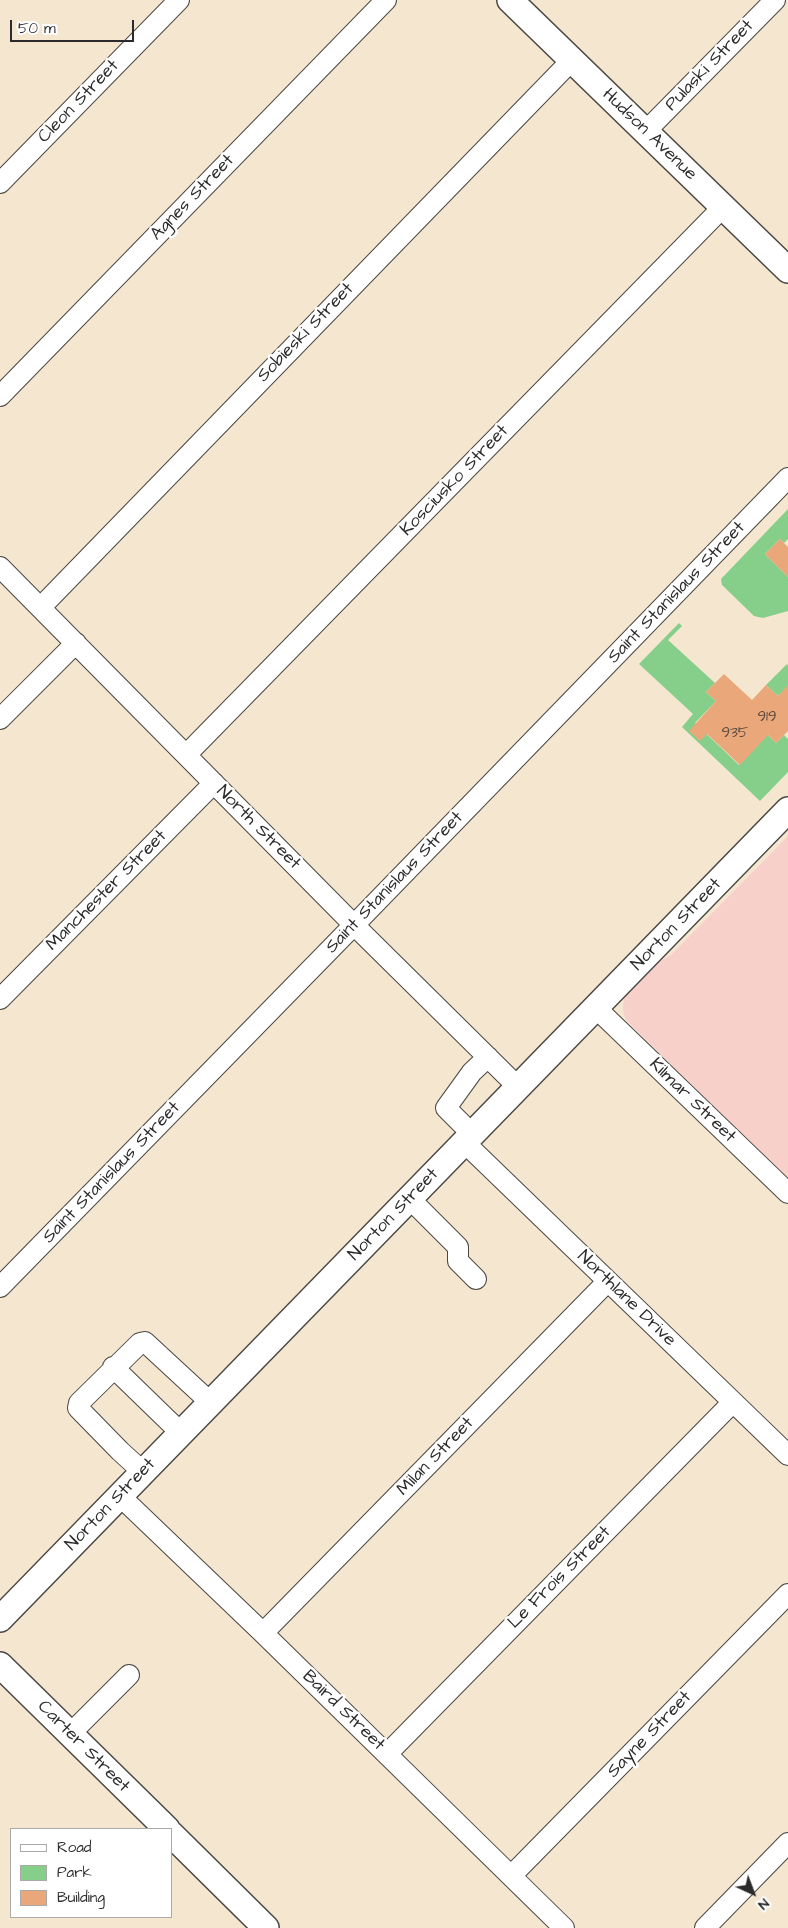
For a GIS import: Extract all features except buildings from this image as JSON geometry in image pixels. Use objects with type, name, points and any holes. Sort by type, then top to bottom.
[{"type":"main road","name":"Hudson Avenue","points":[[513,1],[723,207],[785,262]]},
{"type":"main road","name":"Norton Street","points":[[0,1619],[788,810]]},
{"type":"main road","name":"Carter Street","points":[[0,1665],[165,1828]]},
{"type":"main road","points":[[172,1835],[266,1928]]},
{"type":"street","name":"Cleon Street","points":[[0,183],[179,0]]},
{"type":"street","name":"Agnes Street","points":[[0,396],[386,0]]},
{"type":"street","name":"Pulaski Street","points":[[645,132],[775,0]]},
{"type":"street","name":"Sobieski Street","points":[[41,607],[572,60]]},
{"type":"street","name":"Kosciusko Street","points":[[186,754],[723,207]]},
{"type":"street","name":"Saint Stanislaus Street","points":[[0,1287],[788,478]]},
{"type":"street","name":"North Street","points":[[0,567],[354,925],[518,1087]]},
{"type":"street","points":[[0,719],[76,643]]},
{"type":"street","name":"Manchester Street","points":[[0,999],[214,783]]},
{"type":"street","name":"Kilmar Street","points":[[596,1008],[788,1193]]},
{"type":"street","name":"Northlane Drive","points":[[488,1057],[472,1072],[446,1108],[469,1139],[608,1281],[733,1402],[785,1447]]},
{"type":"street","points":[[410,1198],[458,1248],[458,1261],[476,1279]]},
{"type":"street","name":"Milan Street","points":[[263,1633],[608,1281]]},
{"type":"street","points":[[143,1472],[113,1445],[78,1408],[79,1403],[113,1367],[140,1343],[145,1342],[211,1404]]},
{"type":"street","points":[[113,1367],[182,1433]]},
{"type":"street","name":"Le Frois Street","points":[[386,1754],[733,1402]]},
{"type":"street","name":"Baird Street","points":[[120,1496],[263,1633],[564,1928]]},
{"type":"street","name":"Sayne Street","points":[[511,1876],[788,1594]]},
{"type":"street","points":[[70,1734],[129,1675]]},
{"type":"street","points":[[705,1928],[788,1843]]},
{"type":"shaded area","points":[[788,836],[788,1179],[634,1028],[625,1018],[623,1008],[624,998],[629,990],[655,964],[671,955]]},
{"type":"green space","points":[[788,509],[788,539],[784,543],[780,539],[765,554],[788,577],[788,611],[763,618],[754,616],[722,585],[721,579]]},
{"type":"green space","points":[[679,623],[682,626],[668,640],[715,683],[706,692],[716,701],[695,723],[739,765],[767,734],[776,743],[784,735],[788,739],[788,772],[760,801],[682,727],[693,714],[639,664]]},
{"type":"green space","points":[[787,664],[788,699],[781,693],[778,696],[766,685]]}]
